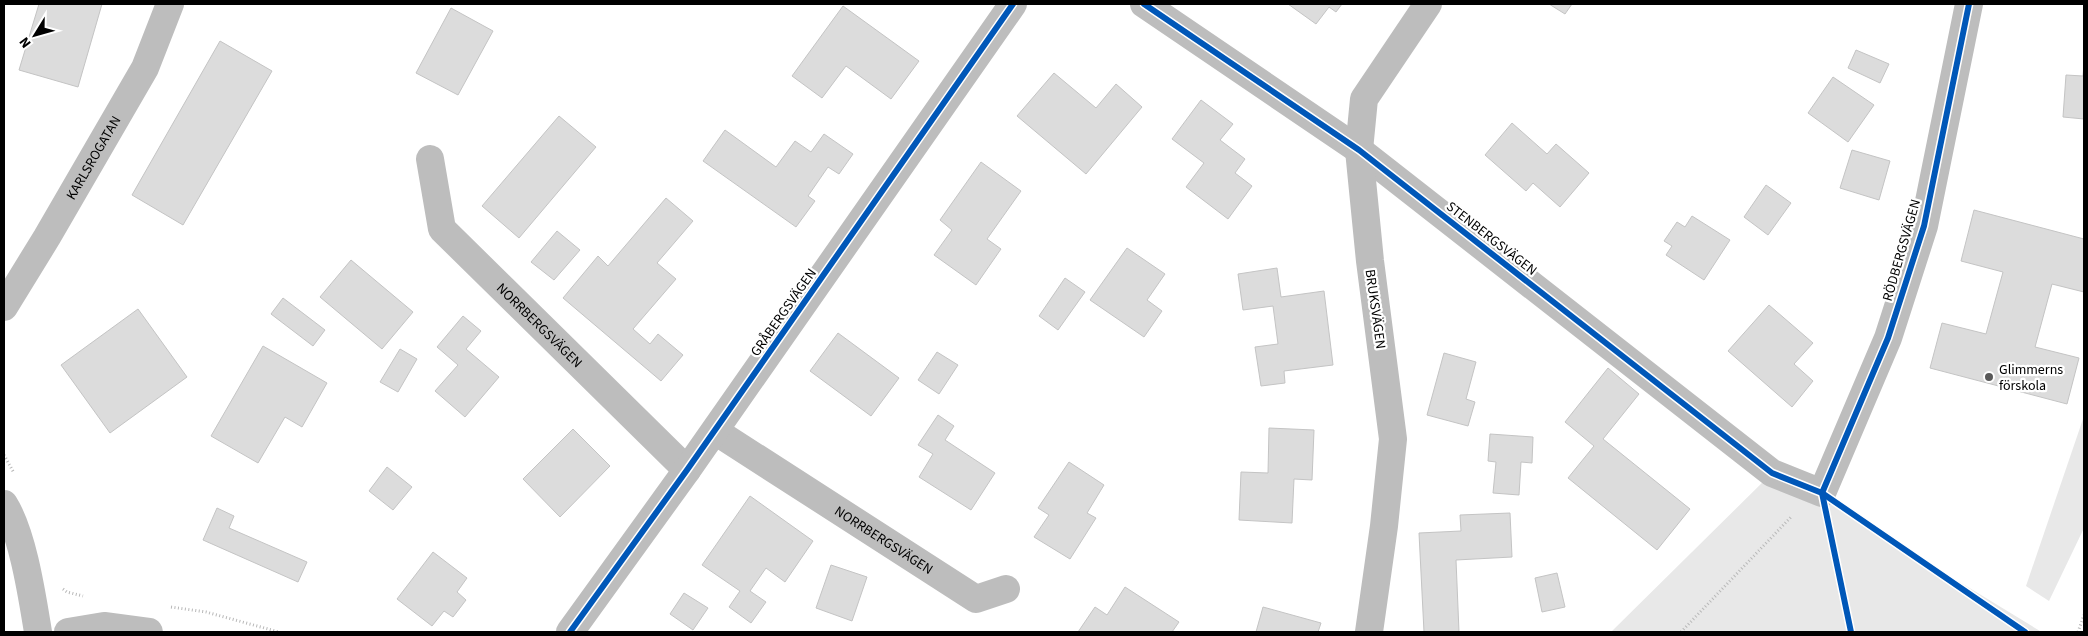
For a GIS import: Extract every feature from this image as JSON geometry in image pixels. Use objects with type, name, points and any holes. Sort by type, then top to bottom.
[{"type":"street","name":"KARLSROGATAN","points":[[4,307],[145,68],[170,4]]},
{"type":"street","name":"STENBERGSVÄGEN","points":[[1144,4],[1359,150],[1772,473],[1822,493]]},
{"type":"street","name":"BRUKSVÄGEN","points":[[1369,632],[1384,526],[1393,439],[1370,261],[1359,150],[1364,99],[1428,4]]},
{"type":"street","name":"RÖDBERGSVÄGEN","points":[[1822,493],[1888,338],[1924,226],[1969,4]]},
{"type":"street","name":"GRÅBERGSVÄGEN","points":[[570,632],[715,431],[1001,9]]},
{"type":"street","name":"NORRBERGSVÄGEN","points":[[430,159],[442,229],[687,470]]},
{"type":"street","name":"NORRBERGSVÄGEN","points":[[715,431],[976,599],[1006,589]]},
{"type":"street","points":[[4,504],[8,510],[20,545],[38,632]]},
{"type":"street","points":[[68,632],[104,626],[150,632]]},
{"type":"path","points":[[1681,632],[1791,517],[1822,493]]},
{"type":"path","points":[[169,607],[206,612],[279,632]]},
{"type":"path","points":[[2078,632],[2084,615]]},
{"type":"shaded area","points":[[2084,416],[2084,528],[2049,601],[2026,586]]},
{"type":"shaded area","points":[[1772,473],[1822,493],[1912,553],[2040,631],[1611,632]]},
{"type":"building","points":[[39,4],[102,4],[78,87],[19,70]]},
{"type":"building","points":[[1288,4],[1342,4],[1336,12],[1329,7],[1316,24]]},
{"type":"building","points":[[1549,4],[1572,4],[1565,14]]},
{"type":"building","points":[[843,6],[919,61],[891,99],[846,66],[822,98],[792,76]]},
{"type":"building","points":[[451,8],[493,31],[458,95],[416,73]]},
{"type":"building","points":[[220,41],[272,71],[183,225],[132,195]]},
{"type":"building","points":[[1856,50],[1889,64],[1880,83],[1848,68]]},
{"type":"building","points":[[2084,64],[2084,119],[2063,117],[2066,75],[2083,76]]},
{"type":"building","points":[[1054,73],[1096,108],[1116,84],[1142,107],[1086,174],[1017,116]]},
{"type":"building","points":[[1833,77],[1874,105],[1848,142],[1808,113]]},
{"type":"building","points":[[1201,100],[1233,124],[1220,140],[1245,159],[1235,173],[1252,186],[1228,219],[1186,187],[1204,163],[1172,139]]},
{"type":"building","points":[[559,116],[596,147],[519,238],[482,206]]},
{"type":"building","points":[[1512,123],[1547,154],[1556,144],[1589,173],[1560,207],[1533,183],[1526,191],[1485,155]]},
{"type":"building","points":[[725,130],[776,167],[795,141],[811,152],[824,134],[853,154],[839,174],[828,167],[808,196],[815,201],[796,227],[703,161]]},
{"type":"building","points":[[1852,150],[1890,161],[1879,200],[1840,188]]},
{"type":"building","points":[[981,162],[1021,191],[987,239],[1001,249],[976,285],[934,255],[952,230],[940,220]]},
{"type":"building","points":[[1766,185],[1791,203],[1768,235],[1744,217]]},
{"type":"building","points":[[666,198],[693,221],[657,263],[676,279],[633,329],[650,344],[658,334],[683,355],[661,381],[563,298],[598,256],[608,266]]},
{"type":"building","name":"Glimmerns förskola","points":[[1974,210],[2084,239],[2084,292],[2052,284],[2035,347],[2079,358],[2067,404],[1930,368],[1942,323],[1986,334],[2003,272],[1961,261]]},
{"type":"building","points":[[1692,216],[1730,240],[1704,280],[1666,255],[1672,246],[1664,241],[1677,222],[1685,227]]},
{"type":"building","points":[[557,231],[580,250],[554,280],[531,262]]},
{"type":"building","points":[[1127,248],[1165,274],[1147,300],[1162,311],[1144,337],[1090,300]]},
{"type":"building","points":[[351,260],[413,312],[382,349],[320,297]]},
{"type":"building","points":[[1277,268],[1281,297],[1324,291],[1333,365],[1284,371],[1285,383],[1261,386],[1255,347],[1278,344],[1273,306],[1243,310],[1238,274]]},
{"type":"building","points":[[1065,278],[1085,292],[1058,330],[1039,316]]},
{"type":"building","points":[[283,298],[325,330],[313,346],[271,314]]},
{"type":"building","points":[[1769,305],[1813,343],[1794,364],[1813,381],[1792,407],[1728,351]]},
{"type":"building","points":[[138,309],[187,377],[110,433],[61,365]]},
{"type":"building","points":[[463,316],[481,331],[466,349],[499,377],[465,417],[435,391],[458,365],[437,347]]},
{"type":"building","points":[[838,333],[899,378],[871,416],[810,371]]},
{"type":"building","points":[[263,346],[327,383],[302,427],[285,417],[258,463],[211,436]]},
{"type":"building","points":[[400,349],[417,359],[398,392],[380,382]]},
{"type":"building","points":[[937,352],[958,365],[939,394],[918,380]]},
{"type":"building","points":[[1444,353],[1476,362],[1466,399],[1475,402],[1468,426],[1427,415]]},
{"type":"building","points":[[1608,368],[1639,394],[1603,439],[1690,509],[1657,550],[1568,478],[1594,446],[1565,422]]},
{"type":"building","points":[[938,415],[954,426],[945,440],[995,473],[971,510],[919,477],[933,454],[918,445]]},
{"type":"building","points":[[1269,428],[1314,430],[1312,480],[1294,479],[1292,523],[1239,520],[1241,472],[1268,473]]},
{"type":"building","points":[[573,429],[610,466],[560,517],[523,479]]},
{"type":"building","points":[[1490,434],[1533,437],[1532,463],[1521,462],[1519,495],[1493,493],[1496,462],[1488,461]]},
{"type":"building","points":[[1069,462],[1104,485],[1087,513],[1096,518],[1070,559],[1034,537],[1049,515],[1038,508]]},
{"type":"building","points":[[387,467],[412,487],[393,510],[369,491]]},
{"type":"building","points":[[750,496],[813,541],[785,582],[766,568],[750,591],[766,602],[751,623],[729,607],[740,591],[702,565]]},
{"type":"building","points":[[217,508],[234,516],[229,528],[307,562],[298,582],[203,540]]},
{"type":"building","points":[[1510,513],[1512,557],[1456,560],[1459,632],[1424,632],[1419,533],[1461,531],[1460,515]]},
{"type":"building","points":[[433,552],[467,578],[457,592],[466,600],[453,617],[444,611],[432,626],[397,599]]},
{"type":"building","points":[[831,565],[867,577],[852,621],[816,608]]},
{"type":"building","points":[[1557,573],[1565,607],[1542,612],[1535,578]]},
{"type":"building","points":[[1125,587],[1179,622],[1172,632],[1078,632],[1095,607],[1107,615]]},
{"type":"building","points":[[684,593],[708,608],[693,630],[670,614]]},
{"type":"building","points":[[1263,607],[1321,623],[1318,632],[1256,632]]},
{"type":"cycle path","points":[[570,632],[687,470],[1013,4]]},
{"type":"cycle path","points":[[1144,4],[1359,150],[1772,473],[1822,493],[2025,632]]},
{"type":"cycle path","points":[[1822,493],[1888,338],[1924,226],[1969,4]]},
{"type":"cycle path","points":[[1822,493],[1851,632]]},
{"type":"place","name":"Glimmerns förskola","points":[[1989,377]]}]
